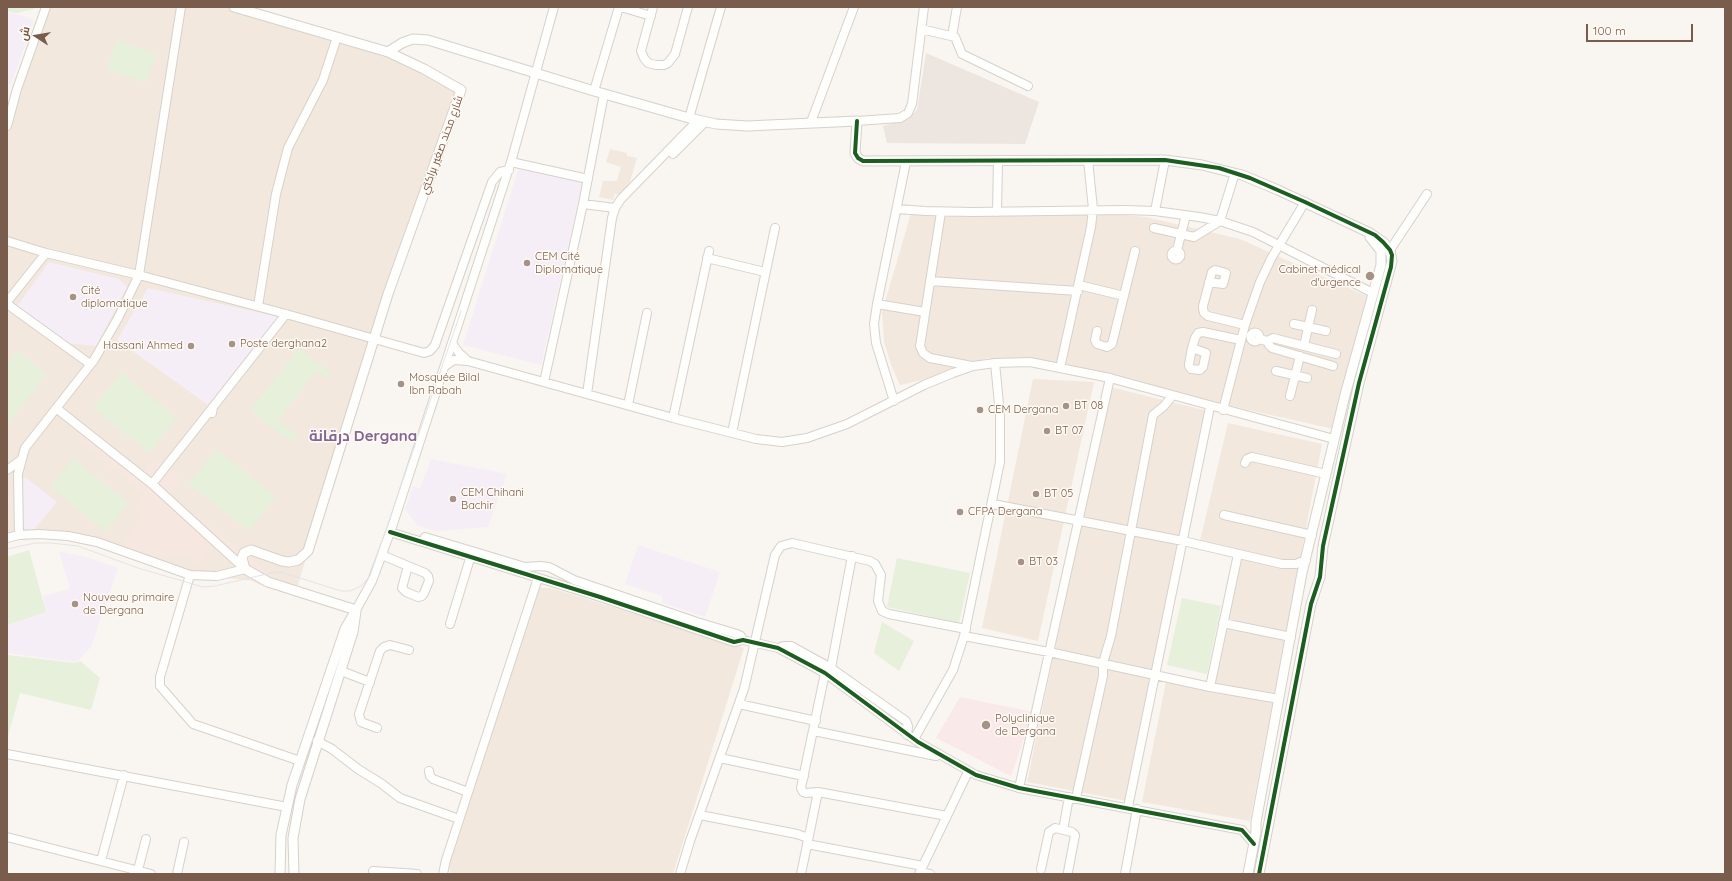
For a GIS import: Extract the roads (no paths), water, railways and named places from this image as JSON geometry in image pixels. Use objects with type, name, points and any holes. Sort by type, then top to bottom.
[{"type":"street","points":[[7,126],[17,89],[46,7]]},
{"type":"street","points":[[19,535],[18,474],[25,448],[90,364],[118,318],[139,274],[181,7]]},
{"type":"street","name":"شارع محند صغير براكتي","points":[[234,7],[388,52],[424,69],[461,90],[374,338]]},
{"type":"street","points":[[280,874],[281,841],[287,807],[300,761],[345,629],[369,588],[391,530],[510,166],[554,7]]},
{"type":"street","points":[[594,91],[620,7],[651,16]]},
{"type":"street","points":[[653,7],[642,51],[644,58],[648,63],[664,65],[672,59],[675,54],[688,7]]},
{"type":"street","points":[[673,154],[697,120],[721,7]]},
{"type":"street","points":[[811,122],[854,7]]},
{"type":"street","points":[[388,52],[402,43],[413,39],[428,40],[604,94],[697,120],[747,126],[900,118],[908,113],[912,104],[924,7]]},
{"type":"street","points":[[952,36],[957,7]]},
{"type":"street","points":[[921,29],[955,37],[962,54],[1028,86]]},
{"type":"street","points":[[258,306],[276,194],[288,148],[323,80],[337,37]]},
{"type":"street","points":[[544,382],[583,204],[604,94]]},
{"type":"street","points":[[587,394],[612,218],[616,208],[621,199],[697,120]]},
{"type":"street","points":[[857,120],[855,153],[858,158],[863,161],[1165,160],[1202,165],[1235,173],[1305,202],[1379,238],[1390,250],[1392,261],[1359,383],[1323,546],[1322,566],[1319,582],[1312,599],[1259,874]]},
{"type":"street","points":[[997,212],[998,160]]},
{"type":"street","points":[[1060,368],[1091,227],[1093,209],[1088,160]]},
{"type":"street","points":[[1155,211],[1165,160]]},
{"type":"street","points":[[894,401],[876,343],[874,324],[906,162]]},
{"type":"street","points":[[7,241],[46,253],[139,274],[420,352],[427,352],[433,348],[492,182],[500,172],[510,166],[588,179]]},
{"type":"street","points":[[1154,228],[1191,238],[1197,237],[1220,222],[1235,173]]},
{"type":"street","points":[[1390,250],[1427,194]]},
{"type":"street","points":[[1223,410],[1260,282],[1279,245],[1305,202]]},
{"type":"street","points":[[583,204],[616,208]]},
{"type":"street","points":[[897,209],[941,212],[1093,209],[1155,211],[1186,215],[1220,222],[1253,232],[1373,293]]},
{"type":"street","points":[[941,212],[919,342],[923,353],[930,358],[973,366]]},
{"type":"street","points":[[1177,250],[1186,215]]},
{"type":"street","points":[[732,433],[775,228]]},
{"type":"street","points":[[1248,874],[1254,844],[1256,822],[1301,579],[1334,439],[1381,265],[1382,256],[1376,243],[1359,229]]},
{"type":"street","points":[[1097,331],[1095,340],[1097,344],[1107,347],[1112,344],[1135,251]]},
{"type":"street","points":[[46,253],[7,303],[90,364]]},
{"type":"street","points":[[673,418],[708,254],[766,272]]},
{"type":"street","points":[[462,267],[475,271]]},
{"type":"street","points":[[930,281],[1078,288],[1124,296]]},
{"type":"street","points":[[1209,282],[1203,308],[1206,315],[1245,334]]},
{"type":"street","points":[[877,304],[925,312]]},
{"type":"street","points":[[1304,346],[1312,310]]},
{"type":"street","points":[[628,405],[647,313]]},
{"type":"street","points":[[152,484],[213,410],[286,314]]},
{"type":"street","points":[[1294,324],[1326,331]]},
{"type":"street","points":[[1192,348],[1195,336],[1200,332],[1245,334],[1256,332],[1272,348],[1333,366]]},
{"type":"street","points":[[245,569],[242,558],[244,553],[251,550],[289,562],[298,560],[308,551],[374,338]]},
{"type":"street","points":[[1263,340],[1273,338],[1336,354]]},
{"type":"street","points":[[452,343],[459,353],[468,361]]},
{"type":"street","points":[[1290,396],[1300,356]]},
{"type":"street","points":[[444,366],[454,360],[468,361],[673,418],[764,441],[782,442],[799,440],[842,426],[934,381],[973,366],[995,363],[1030,362],[1110,378],[1210,407],[1334,439]]},
{"type":"street","points":[[911,737],[953,670],[965,633],[999,474],[1001,450],[995,363]]},
{"type":"street","points":[[1276,371],[1307,378]]},
{"type":"street","points":[[1019,788],[1110,378]]},
{"type":"street","points":[[1063,830],[1104,676],[1103,663],[1111,636],[1153,415],[1164,406],[1172,396]]},
{"type":"street","points":[[1128,807],[1210,407]]},
{"type":"street","points":[[56,408],[152,484],[245,569],[268,582],[356,610]]},
{"type":"street","points":[[1245,463],[1247,459],[1252,457],[1326,474]]},
{"type":"street","points":[[7,470],[21,460]]},
{"type":"street","points":[[993,504],[1183,541],[1285,564],[1314,561],[1322,566]]},
{"type":"street","points":[[1224,516],[1312,535]]},
{"type":"street","points":[[391,530],[471,554],[538,578],[732,641],[738,642],[742,640],[778,648],[828,670],[911,737],[968,772],[1019,788],[1128,807],[1242,830],[1254,844]]},
{"type":"street","points":[[7,538],[19,535],[68,536],[97,542],[190,575],[217,576],[245,569]]},
{"type":"street","points":[[683,874],[700,815],[739,704],[755,644],[775,555],[777,550],[782,546],[792,544],[870,561],[879,569],[880,581],[878,601],[882,611],[889,614],[1049,652],[1210,687],[1279,699]]},
{"type":"street","points":[[471,554],[525,567],[547,567],[569,578],[697,622],[737,634],[741,636],[742,640]]},
{"type":"street","points":[[450,624],[471,554]]},
{"type":"street","points":[[1210,687],[1238,554]]},
{"type":"street","points":[[382,555],[408,566]]},
{"type":"street","points":[[852,556],[801,788],[803,792],[806,793],[818,792],[947,816]]},
{"type":"street","points":[[535,566],[533,571],[538,578]]},
{"type":"street","points":[[442,874],[538,578],[547,574],[547,567]]},
{"type":"street","points":[[190,575],[160,677],[160,686],[193,724],[300,761]]},
{"type":"street","points":[[1301,579],[1308,582],[1319,582]]},
{"type":"street","points":[[294,874],[292,844],[300,799],[317,741],[341,671],[354,626],[356,610]]},
{"type":"street","points":[[1223,623],[1291,638]]},
{"type":"street","points":[[377,728],[364,724],[359,717],[380,651],[384,647],[393,645],[409,650]]},
{"type":"street","points":[[341,671],[370,682]]},
{"type":"street","points":[[739,704],[816,721]]},
{"type":"street","points":[[814,731],[943,758]]},
{"type":"street","points":[[317,741],[332,749],[400,798],[459,818]]},
{"type":"street","points":[[305,748],[314,751]]},
{"type":"street","points":[[7,754],[287,807]]},
{"type":"street","points":[[720,758],[804,776]]},
{"type":"street","points":[[428,771],[433,779],[468,792]]},
{"type":"street","points":[[920,871],[968,772]]},
{"type":"street","points":[[101,861],[124,775]]},
{"type":"street","points":[[801,874],[818,792]]},
{"type":"street","points":[[1125,874],[1138,809]]},
{"type":"street","points":[[700,815],[797,834],[808,841],[930,874]]},
{"type":"street","points":[[1242,830],[1256,822]]},
{"type":"street","points":[[1041,869],[1049,832],[1054,828],[1072,832],[1075,835],[1068,872]]},
{"type":"street","points":[[7,837],[101,861],[135,872],[151,874]]},
{"type":"street","points":[[135,872],[146,839]]},
{"type":"street","points":[[177,874],[184,842]]},
{"type":"street","points":[[373,871],[417,874]]},
{"type":"tram line","points":[[7,549],[35,543],[78,546],[138,568],[203,587],[215,586],[275,572],[284,573],[341,591],[350,591],[361,586],[370,576],[461,311]]},
{"type":"place","name":"CEM Cité Diplomatique","points":[[527,263]]},
{"type":"place","name":"Cabinet médical d'urgence","points":[[1370,276]]},
{"type":"place","name":"Cité diplomatique","points":[[73,297]]},
{"type":"place","name":"Poste derghana2","points":[[232,344]]},
{"type":"place","name":"Hassani Ahmed","points":[[191,346]]},
{"type":"place","name":"Mosquée Bilal Ibn Rabah","points":[[401,384]]},
{"type":"place","name":"BT 08","points":[[1066,406]]},
{"type":"place","name":"CEM Dergana","points":[[980,410]]},
{"type":"place","name":"BT 07","points":[[1047,431]]},
{"type":"place","name":"BT 05","points":[[1036,494]]},
{"type":"place","name":"CEM Chihani Bachir","points":[[453,499]]},
{"type":"place","name":"CFPA Dergana","points":[[960,512]]},
{"type":"place","name":"BT 03","points":[[1021,562]]},
{"type":"place","name":"Nouveau primaire de Dergana","points":[[75,604]]},
{"type":"place","name":"Polyclinique de Dergana","points":[[986,725]]},
{"type":"district","name":"درقانة Dergana","points":[[363,436]]}]
